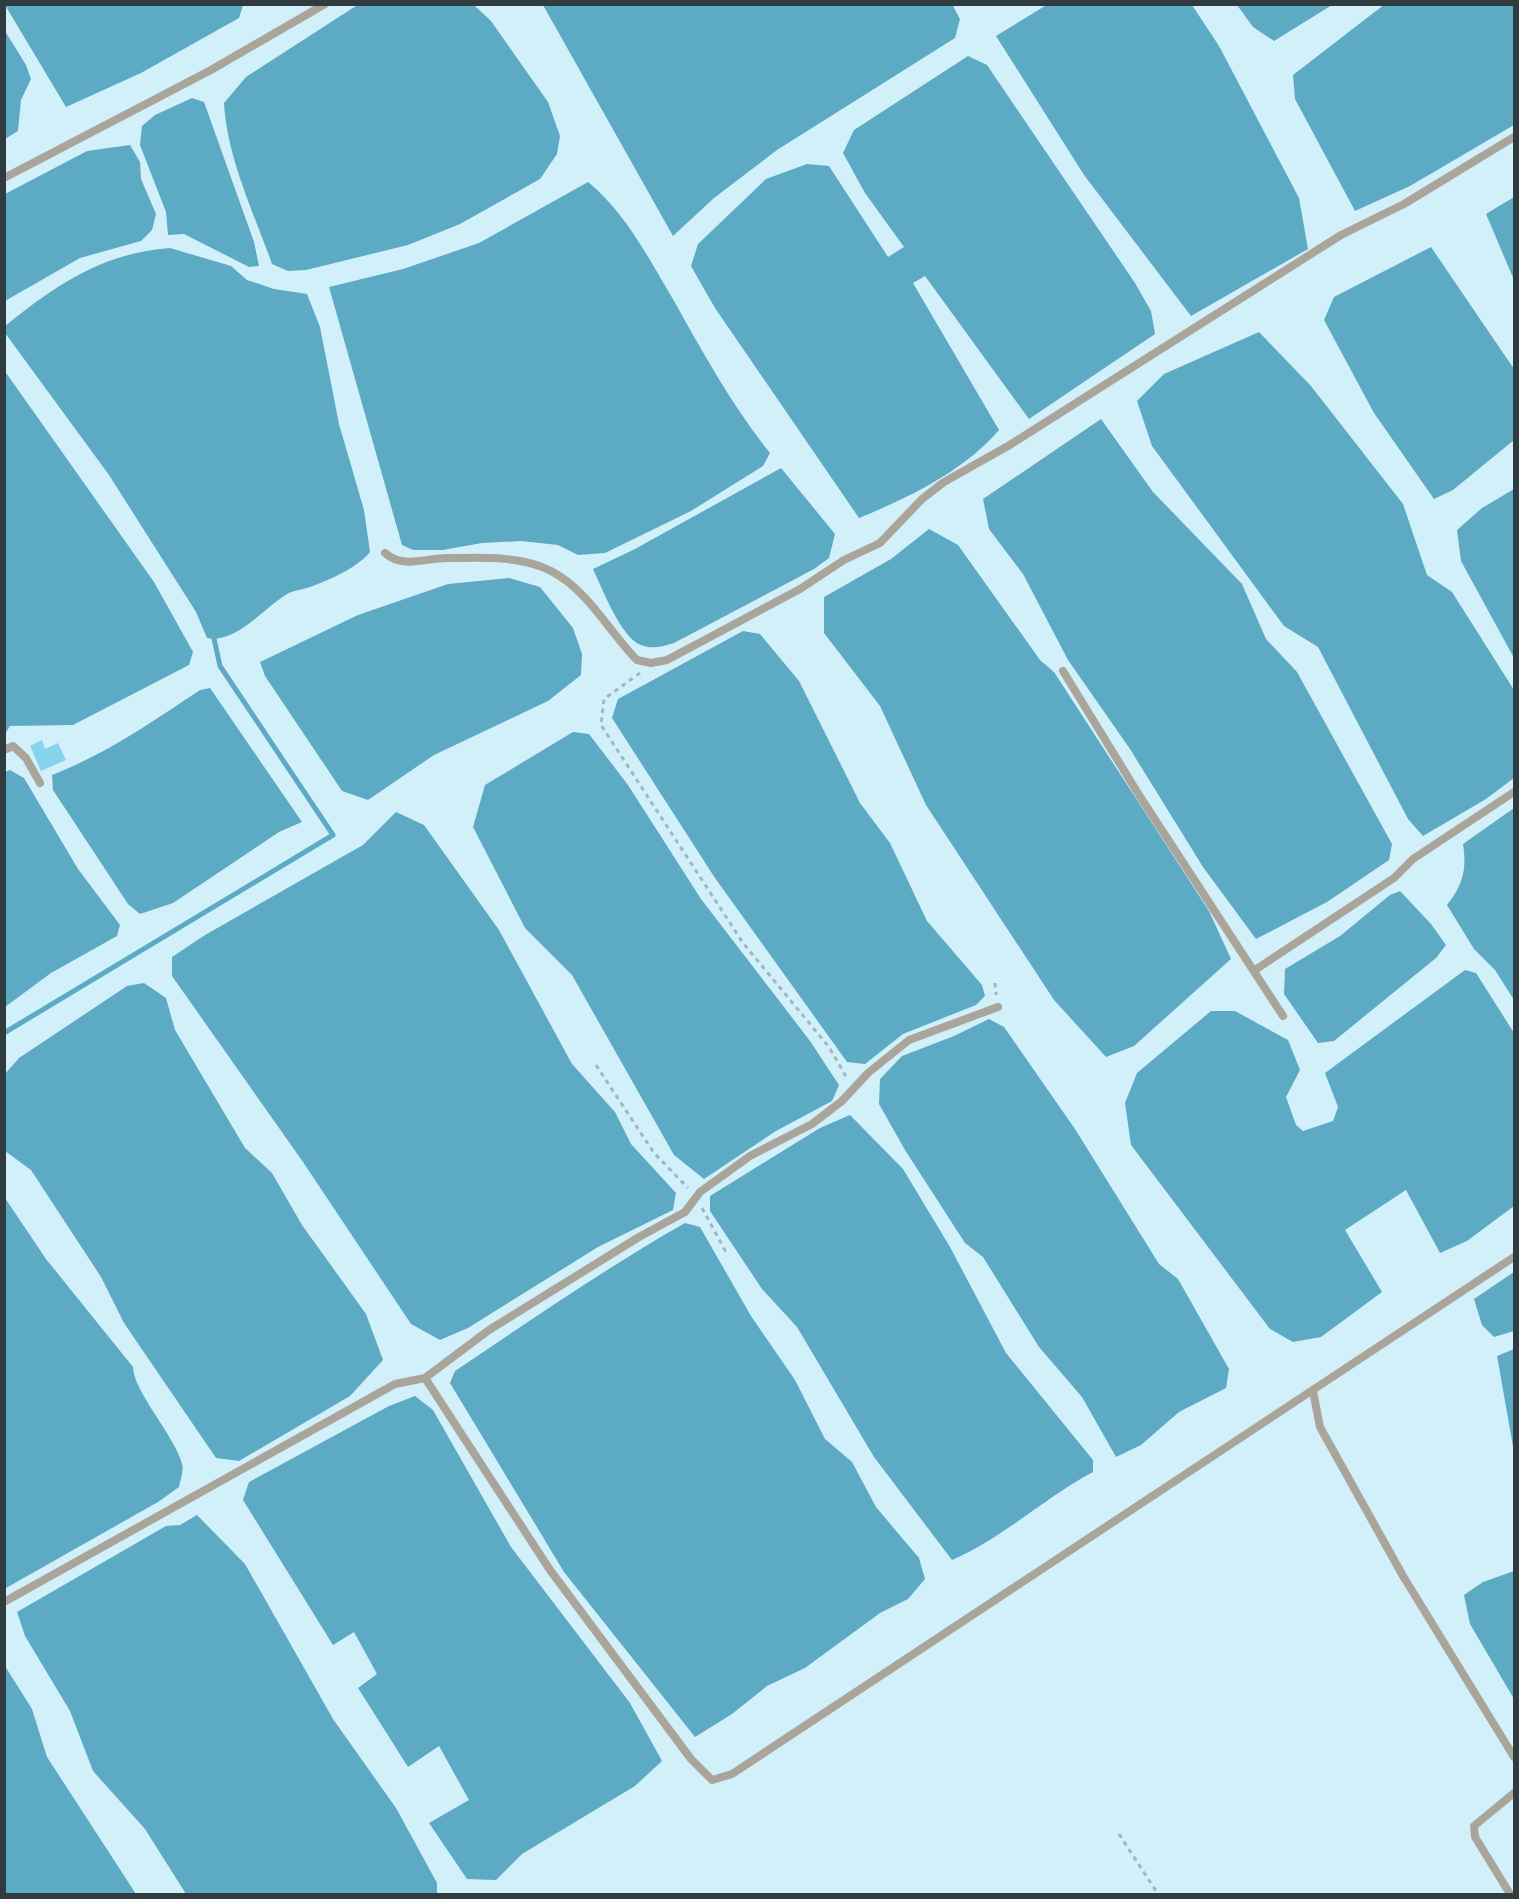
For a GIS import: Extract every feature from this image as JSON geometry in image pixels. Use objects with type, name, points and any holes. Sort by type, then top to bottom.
[{"type":"lane","points":[[4,178],[211,70],[325,4]]},
{"type":"lane","points":[[385,553],[392,560],[408,562],[443,558],[521,561],[551,571],[571,585],[592,606],[637,660],[644,662],[667,660],[800,589],[844,560],[880,543],[922,499],[944,482],[1008,446],[1341,235],[1404,204],[1515,137]]},
{"type":"lane","points":[[1063,671],[1139,795],[1283,1016]]},
{"type":"lane","points":[[4,750],[13,746],[26,758],[40,783]]},
{"type":"lane","points":[[1255,970],[1394,878],[1413,860],[1515,792]]},
{"type":"lane","points":[[4,1602],[395,1384],[425,1378],[489,1330],[639,1237],[685,1212],[696,1197],[750,1156],[812,1124],[868,1073],[909,1040],[998,1007]]},
{"type":"lane","points":[[425,1378],[550,1570],[691,1759],[712,1780],[732,1774],[1515,1257]]},
{"type":"lane","points":[[1313,1391],[1320,1427],[1403,1576],[1515,1757]]},
{"type":"lane","points":[[1510,1894],[1475,1837],[1474,1826],[1515,1793]]},
{"type":"path","points":[[644,662],[639,673],[604,699],[601,725],[743,943],[829,1047],[853,1089]]},
{"type":"path","points":[[596,1065],[654,1153],[696,1197],[727,1254]]},
{"type":"path","points":[[1119,1834],[1158,1894]]},
{"type":"water","points":[[359,4],[474,5],[491,21],[548,102],[560,136],[557,154],[540,179],[460,224],[408,245],[306,270],[288,271],[272,264],[236,165],[226,124],[224,103],[246,77]]},
{"type":"water","points":[[952,4],[960,19],[955,38],[777,150],[714,198],[673,236],[543,5]]},
{"type":"water","points":[[1048,4],[1192,5],[1219,46],[1299,198],[1308,249],[1191,316],[1084,175],[996,36]]},
{"type":"water","points":[[1385,4],[1514,5],[1514,125],[1410,186],[1355,211],[1295,99],[1293,75]]},
{"type":"water","points":[[5,5],[243,5],[239,18],[141,73],[66,107]]},
{"type":"water","points":[[1237,5],[1332,5],[1274,41],[1253,27]]},
{"type":"water","points":[[5,31],[26,65],[31,79],[21,100],[18,131],[5,139]]},
{"type":"water","points":[[968,56],[987,65],[1135,283],[1151,311],[1155,334],[1029,419],[925,276],[913,283],[999,430],[985,445],[952,471],[897,502],[859,518],[715,308],[691,266],[698,244],[766,179],[807,164],[829,166],[888,257],[904,247],[865,193],[843,153],[854,130]]},
{"type":"water","points":[[192,98],[204,102],[254,242],[259,266],[249,267],[184,234],[168,235],[166,212],[140,145],[142,126],[155,115]]},
{"type":"water","points":[[130,145],[140,162],[141,179],[156,214],[152,230],[141,241],[80,258],[5,301],[5,194],[87,151]]},
{"type":"water","points":[[588,182],[602,194],[636,237],[719,379],[743,417],[770,453],[763,466],[691,511],[605,553],[578,555],[558,545],[521,541],[482,543],[443,550],[413,550],[402,545],[329,287],[403,269],[479,243]]},
{"type":"water","points":[[1514,197],[1514,280],[1486,214]]},
{"type":"water","points":[[1431,247],[1514,369],[1514,440],[1453,490],[1434,499],[1374,413],[1324,320],[1334,297]]},
{"type":"water","points":[[170,248],[231,266],[247,280],[274,289],[307,294],[320,327],[339,424],[364,510],[370,552],[341,574],[289,593],[240,630],[218,638],[207,638],[196,612],[109,475],[5,333],[5,326],[24,311],[81,274],[123,257]]},
{"type":"water","points":[[1259,332],[1311,386],[1403,504],[1427,575],[1452,592],[1514,690],[1514,778],[1486,799],[1423,836],[1408,819],[1318,647],[1284,626],[1152,446],[1137,401],[1164,374]]},
{"type":"water","points":[[4,370],[154,582],[193,652],[189,665],[73,725],[10,726],[5,734]]},
{"type":"water","points":[[1101,419],[1153,492],[1242,584],[1266,639],[1297,672],[1392,844],[1389,860],[1327,902],[1256,939],[1203,867],[1130,749],[1068,660],[1023,574],[989,529],[983,499]]},
{"type":"water","points":[[781,468],[835,534],[829,558],[814,569],[674,643],[650,647],[634,641],[619,623],[593,569],[635,549]]},
{"type":"water","points":[[1514,489],[1514,658],[1461,561],[1457,530],[1482,508]]},
{"type":"water","points":[[929,529],[958,545],[1040,660],[1054,672],[1209,911],[1231,959],[1134,1046],[1106,1057],[1054,1000],[926,805],[880,706],[824,633],[824,597],[891,559]]},
{"type":"water","points":[[509,578],[540,587],[573,628],[582,654],[581,675],[548,701],[434,755],[368,800],[342,791],[265,676],[260,662],[358,615],[448,584]]},
{"type":"water","points":[[743,631],[760,634],[799,681],[860,803],[890,843],[927,921],[982,985],[985,996],[976,1005],[903,1034],[865,1064],[847,1062],[715,878],[612,718],[618,699]]},
{"type":"water","points":[[210,688],[302,822],[279,832],[173,903],[140,914],[128,904],[53,790],[52,775],[110,747],[200,690]]},
{"type":"water","points":[[573,732],[589,734],[628,785],[701,899],[810,1041],[839,1085],[832,1101],[776,1131],[704,1179],[674,1155],[572,975],[525,928],[473,827],[485,785]]},
{"type":"water","points":[[10,770],[24,778],[78,869],[120,925],[117,936],[51,973],[5,1007],[4,772]]},
{"type":"water","points":[[1514,808],[1514,1000],[1495,970],[1474,949],[1447,905],[1457,891],[1464,869],[1463,844]]},
{"type":"water","points":[[396,812],[424,825],[499,930],[572,1064],[615,1112],[631,1144],[676,1193],[673,1210],[598,1247],[468,1328],[440,1340],[411,1324],[303,1162],[172,976],[172,957],[205,935],[363,845]]},
{"type":"water","points":[[1400,891],[1431,924],[1446,945],[1436,958],[1334,1041],[1318,1043],[1284,994],[1285,969],[1340,936],[1390,895]]},
{"type":"water","points":[[1465,970],[1476,973],[1514,1033],[1514,1206],[1467,1241],[1440,1253],[1406,1190],[1345,1230],[1382,1292],[1321,1337],[1293,1342],[1270,1329],[1131,1145],[1125,1103],[1137,1073],[1211,1011],[1235,1011],[1288,1040],[1300,1070],[1286,1097],[1296,1125],[1303,1131],[1333,1121],[1338,1107],[1325,1073]]},
{"type":"water","points":[[144,983],[166,998],[175,1030],[245,1148],[272,1173],[302,1225],[366,1314],[383,1360],[350,1396],[239,1461],[216,1458],[124,1323],[101,1277],[31,1170],[5,1151],[5,1074],[19,1058],[127,986]]},
{"type":"water","points":[[989,1019],[1004,1027],[1075,1129],[1159,1264],[1178,1279],[1229,1369],[1226,1388],[1179,1412],[1141,1445],[1116,1457],[1082,1397],[1039,1347],[983,1257],[965,1243],[905,1150],[879,1104],[880,1079],[902,1056],[954,1036]]},
{"type":"water","points":[[850,1115],[903,1169],[950,1247],[1006,1353],[1093,1460],[1093,1472],[989,1541],[952,1560],[874,1457],[797,1327],[762,1289],[710,1211],[710,1196],[820,1128]]},
{"type":"water","points":[[5,1198],[46,1259],[133,1367],[140,1388],[178,1453],[183,1469],[179,1487],[158,1502],[6,1588]]},
{"type":"water","points":[[685,1223],[700,1227],[751,1316],[795,1380],[825,1439],[852,1462],[876,1507],[919,1558],[925,1579],[908,1599],[880,1613],[805,1668],[767,1686],[732,1714],[695,1737],[564,1572],[450,1383],[455,1371],[598,1276]]},
{"type":"water","points":[[1514,1272],[1514,1331],[1494,1337],[1482,1325],[1474,1299]]},
{"type":"water","points":[[1514,1349],[1514,1452],[1497,1356]]},
{"type":"water","points":[[415,1396],[433,1410],[511,1547],[630,1703],[662,1761],[635,1786],[522,1854],[496,1880],[467,1879],[429,1823],[469,1800],[439,1746],[408,1767],[358,1688],[377,1674],[354,1632],[333,1645],[243,1500],[249,1482],[389,1406]]},
{"type":"water","points":[[197,1515],[245,1564],[333,1719],[396,1808],[437,1883],[437,1894],[186,1894],[145,1829],[93,1771],[70,1711],[25,1636],[17,1612],[166,1526],[180,1525]]},
{"type":"water","points":[[1514,1571],[1514,1699],[1470,1624],[1464,1595],[1483,1582]]},
{"type":"water","points":[[5,1666],[32,1709],[47,1757],[136,1894],[5,1894]]},
{"type":"building","points":[[42,740],[45,749],[58,743],[66,760],[41,771],[30,746]]},
{"type":"waterway","points":[[4,1033],[333,835],[220,666],[213,634]]}]
